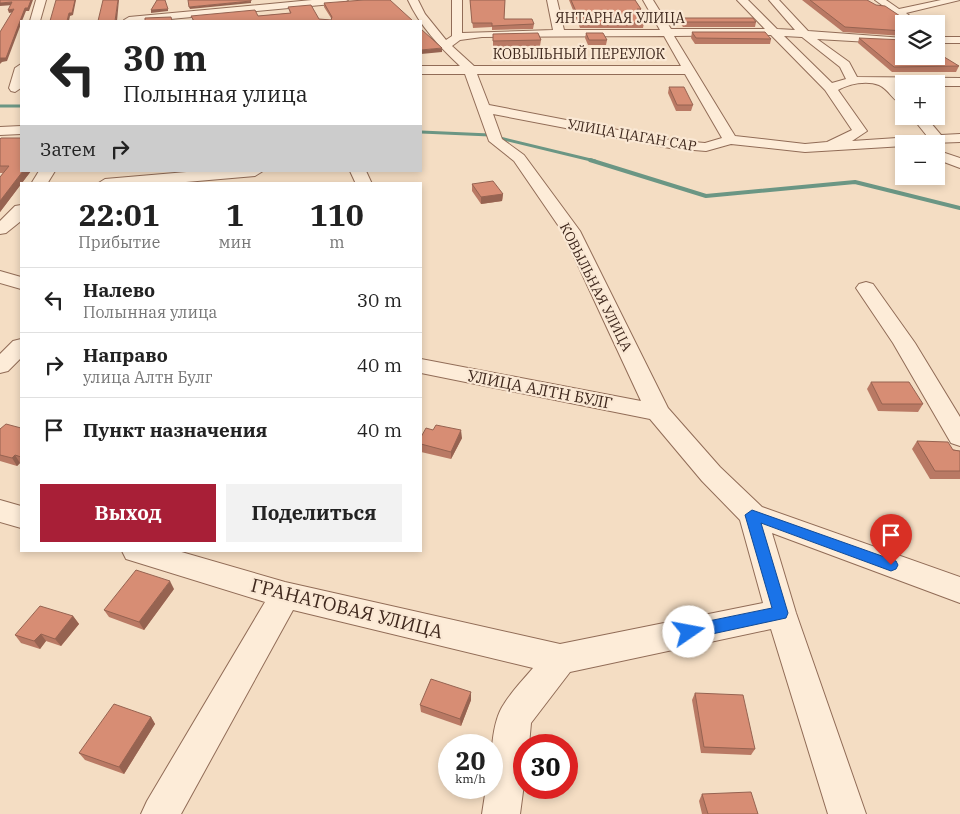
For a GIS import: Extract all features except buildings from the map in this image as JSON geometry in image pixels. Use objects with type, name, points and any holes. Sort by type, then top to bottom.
[{"type":"street","points":[[35,20],[41,0]]},
{"type":"street","points":[[220,0],[228,20]]},
{"type":"street","points":[[138,20],[343,0]]},
{"type":"street","name":"КОВЫЛЬНАЯ УЛИЦА","points":[[413,0],[420,15],[445,46],[469,68],[482,108],[496,141],[520,158],[571,231],[658,412],[710,474],[752,515]]},
{"type":"street","points":[[445,46],[457,37],[456,0]]},
{"type":"street","points":[[552,0],[559,33]]},
{"type":"street","points":[[648,0],[730,140]]},
{"type":"street","points":[[742,0],[831,89],[835,98],[860,131],[827,147]]},
{"type":"street","points":[[774,0],[804,34],[845,65],[853,80]]},
{"type":"street","points":[[880,0],[902,15]]},
{"type":"street","points":[[898,12],[955,0]]},
{"type":"street","points":[[314,2],[322,15]]},
{"type":"street","points":[[129,7],[129,20]]},
{"type":"street","name":"ЯНТАРНАЯ УЛИЦА","points":[[457,37],[482,34],[776,32],[895,41]]},
{"type":"street","points":[[945,39],[960,40]]},
{"type":"street","name":"КОВЫЛЬНЫЙ ПЕРЕУЛОК","points":[[422,70],[469,68],[690,70]]},
{"type":"street","points":[[0,90],[18,88],[20,75]]},
{"type":"street","points":[[831,89],[844,82],[853,80],[960,82]]},
{"type":"street","points":[[883,82],[895,93]]},
{"type":"street","name":"УЛИЦА ЦАГАН САР","points":[[482,108],[670,144],[706,148],[730,140],[784,146],[827,147],[895,144]]},
{"type":"street","points":[[0,131],[20,130]]},
{"type":"street","name":"УЛИЦА ЦАГАН САР","points":[[945,143],[960,138]]},
{"type":"street","points":[[945,152],[960,163]]},
{"type":"street","points":[[149,182],[215,179],[250,172]]},
{"type":"street","points":[[0,229],[15,218],[20,211]]},
{"type":"street","points":[[0,277],[20,283]]},
{"type":"street","points":[[866,288],[904,343],[960,437]]},
{"type":"street","points":[[0,366],[20,347]]},
{"type":"street","name":"УЛИЦА АЛТН БУЛГ","points":[[422,366],[658,412]]},
{"type":"street","points":[[0,511],[20,517]]},
{"type":"street","points":[[752,515],[960,590]]},
{"type":"street","points":[[752,515],[781,613],[848,814]]},
{"type":"street","name":"ГРАНАТОВАЯ УЛИЦА","points":[[139,552],[285,595],[560,659]]},
{"type":"street","points":[[160,814],[285,595]]},
{"type":"street","points":[[501,814],[515,716],[560,659],[781,613]]},
{"type":"waterway","points":[[0,106],[20,106]]},
{"type":"waterway","points":[[422,132],[490,135]]},
{"type":"waterway","points":[[500,138],[595,161]]},
{"type":"waterway","points":[[590,160],[706,196],[855,182],[960,208]]},
{"type":"route","points":[[689,632],[781,613],[752,515],[891,565]]}]
